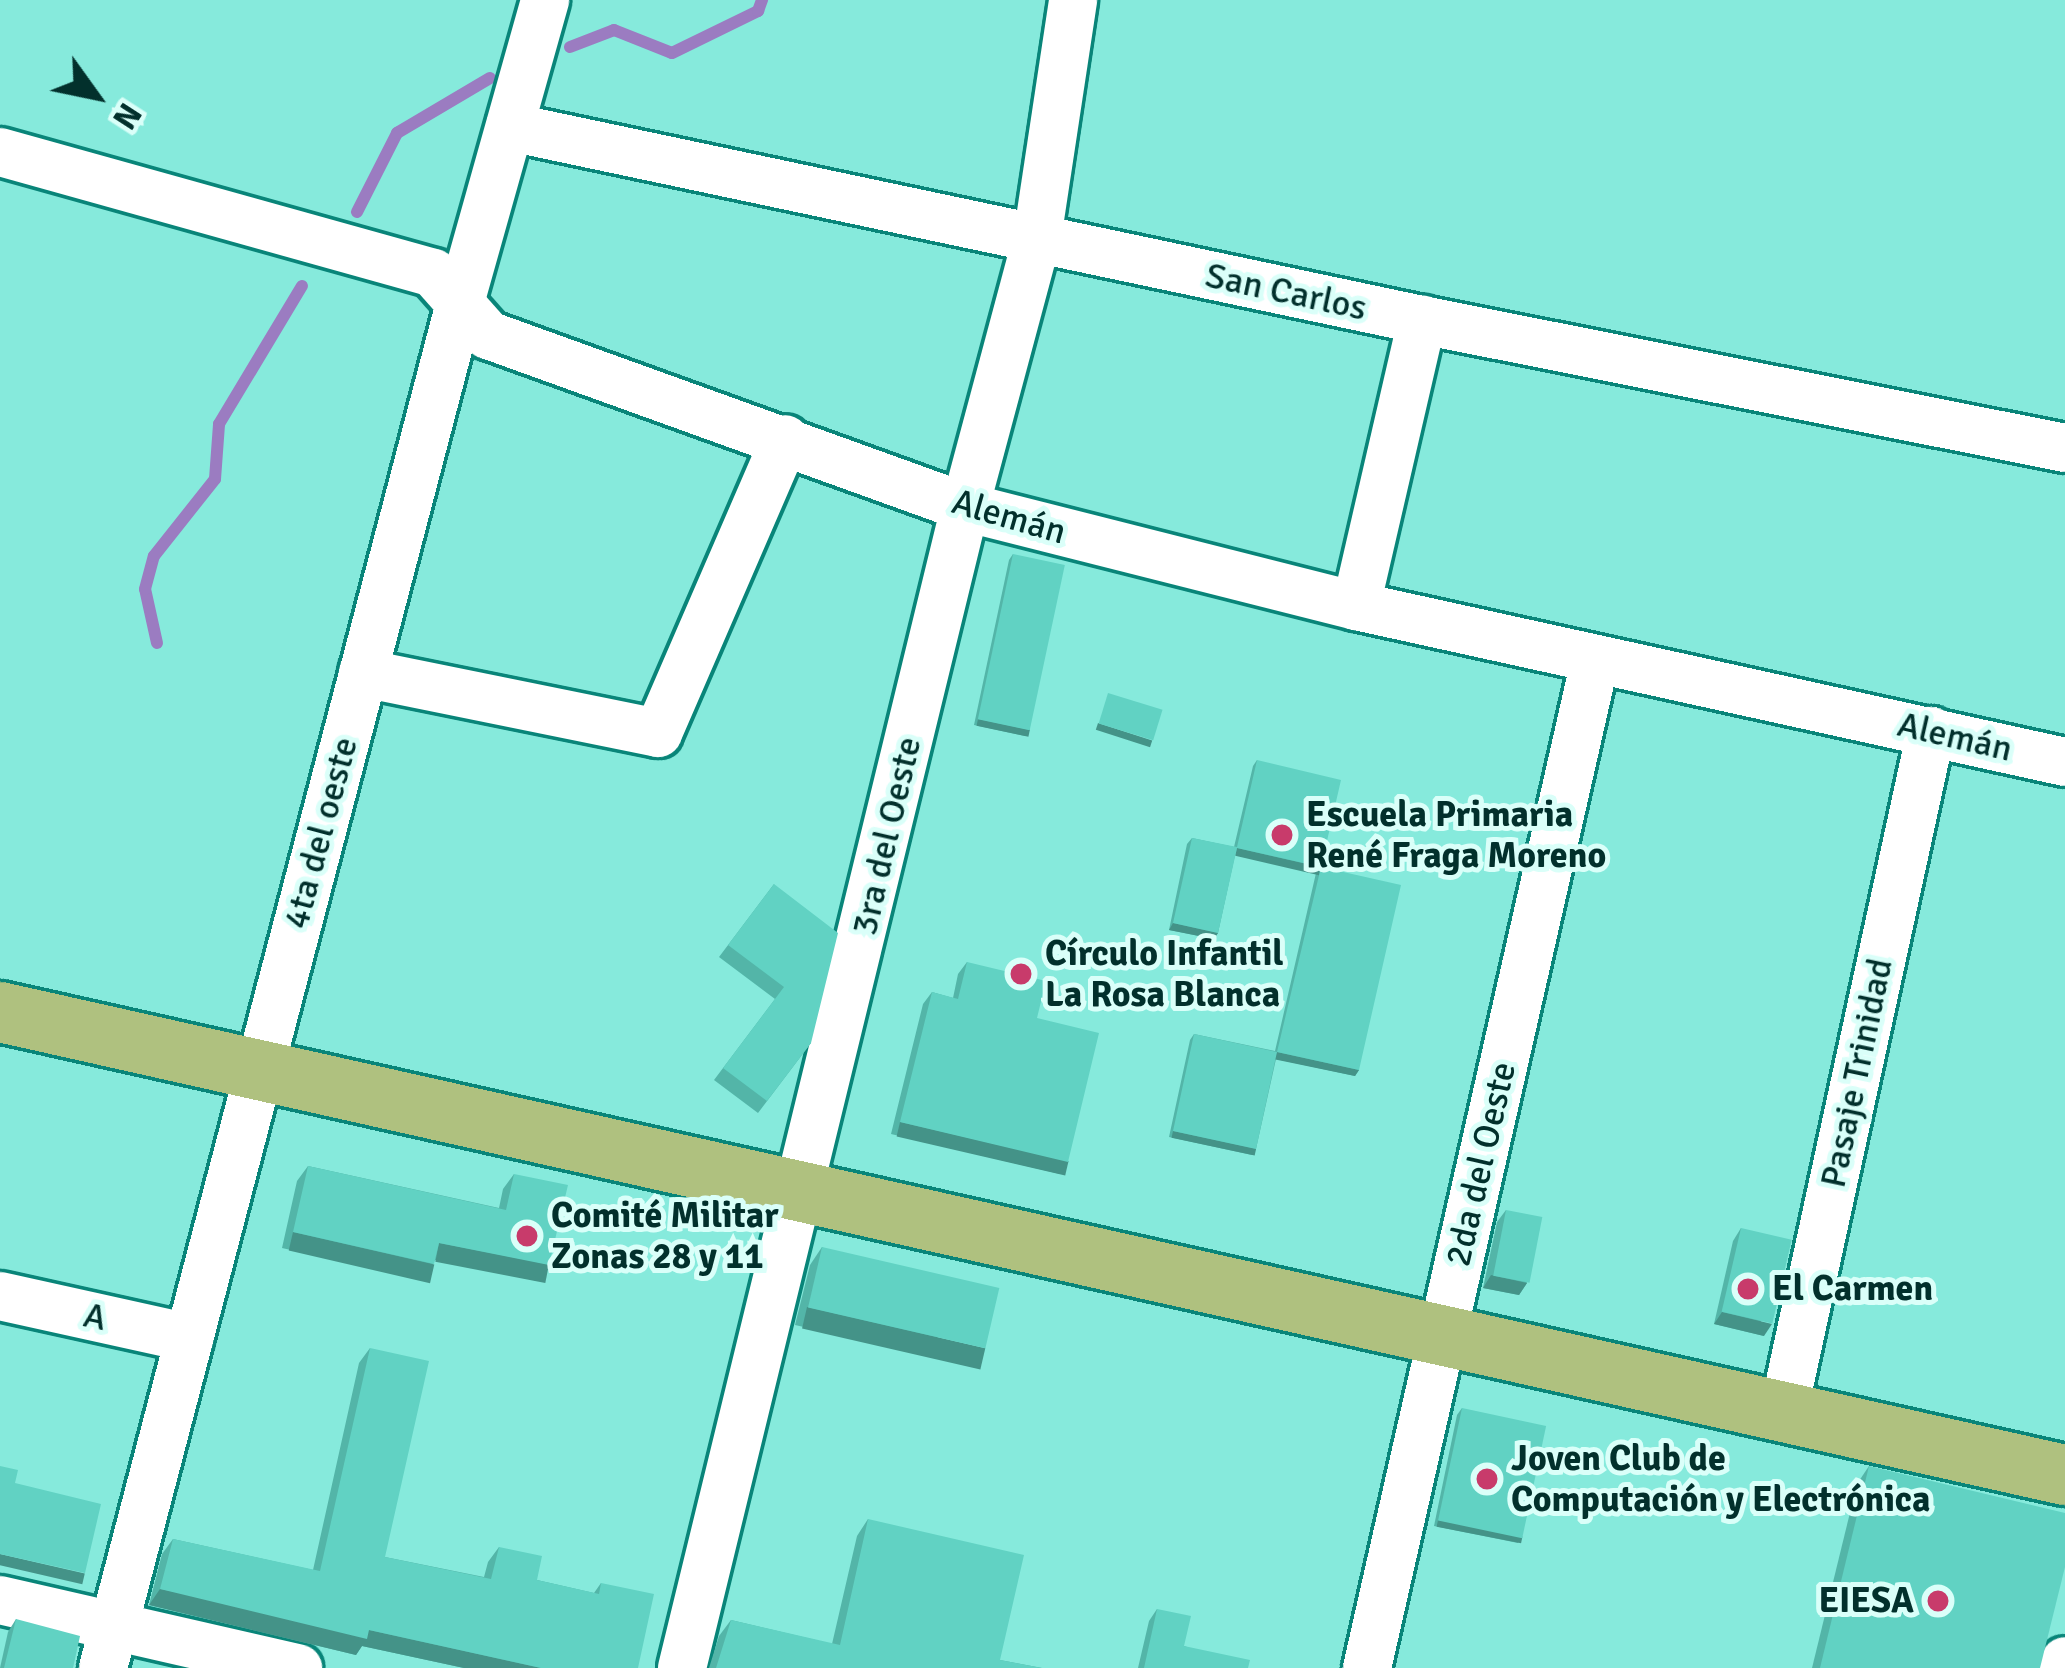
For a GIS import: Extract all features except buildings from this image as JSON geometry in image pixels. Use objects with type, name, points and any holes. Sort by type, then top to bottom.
[{"type":"main road","points":[[0,1012],[255,1088],[1439,1350],[2065,1503]]},
{"type":"main road","points":[[0,1052],[255,1088]]},
{"type":"main road","points":[[1439,1350],[1783,1414],[2065,1475]]},
{"type":"street","name":"4ta del oeste","points":[[109,1647],[362,673],[545,0]]},
{"type":"street","name":"3ra del Oeste","points":[[682,1668],[798,1210],[965,507],[1036,239],[1073,0]]},
{"type":"street","name":"San Carlos","points":[[510,127],[1422,320],[2065,448]]},
{"type":"street","name":"Alemán","points":[[0,152],[433,273],[488,335],[965,507],[1356,606],[2065,762]]},
{"type":"street","points":[[1356,606],[1422,320]]},
{"type":"street","points":[[362,673],[658,733],[785,439]]},
{"type":"street","name":"2da del Oeste","points":[[1367,1668],[1595,660]]},
{"type":"street","name":"Pasaje Trinidad","points":[[1783,1414],[1930,731]]},
{"type":"street","name":"A","points":[[0,1296],[190,1338]]},
{"type":"street","points":[[0,1600],[109,1647],[298,1668]]},
{"type":"waterway","points":[[570,47],[614,30],[672,53],[758,11],[762,0]]},
{"type":"waterway","points":[[357,212],[397,133],[490,78]]},
{"type":"waterway","points":[[157,643],[145,589],[154,556],[215,479],[219,424],[302,286]]},
{"type":"place","name":"Escuela Primaria René Fraga Moreno","points":[[1282,835]]},
{"type":"place","name":"Círculo Infantil La Rosa Blanca","points":[[1021,974]]},
{"type":"place","name":"Comité Militar Zonas 28 y 11","points":[[527,1236]]},
{"type":"place","name":"El Carmen","points":[[1748,1289]]},
{"type":"place","name":"Joven Club de Computación y Electrónica","points":[[1487,1479]]},
{"type":"place","name":"EIESA","points":[[1938,1601]]}]
